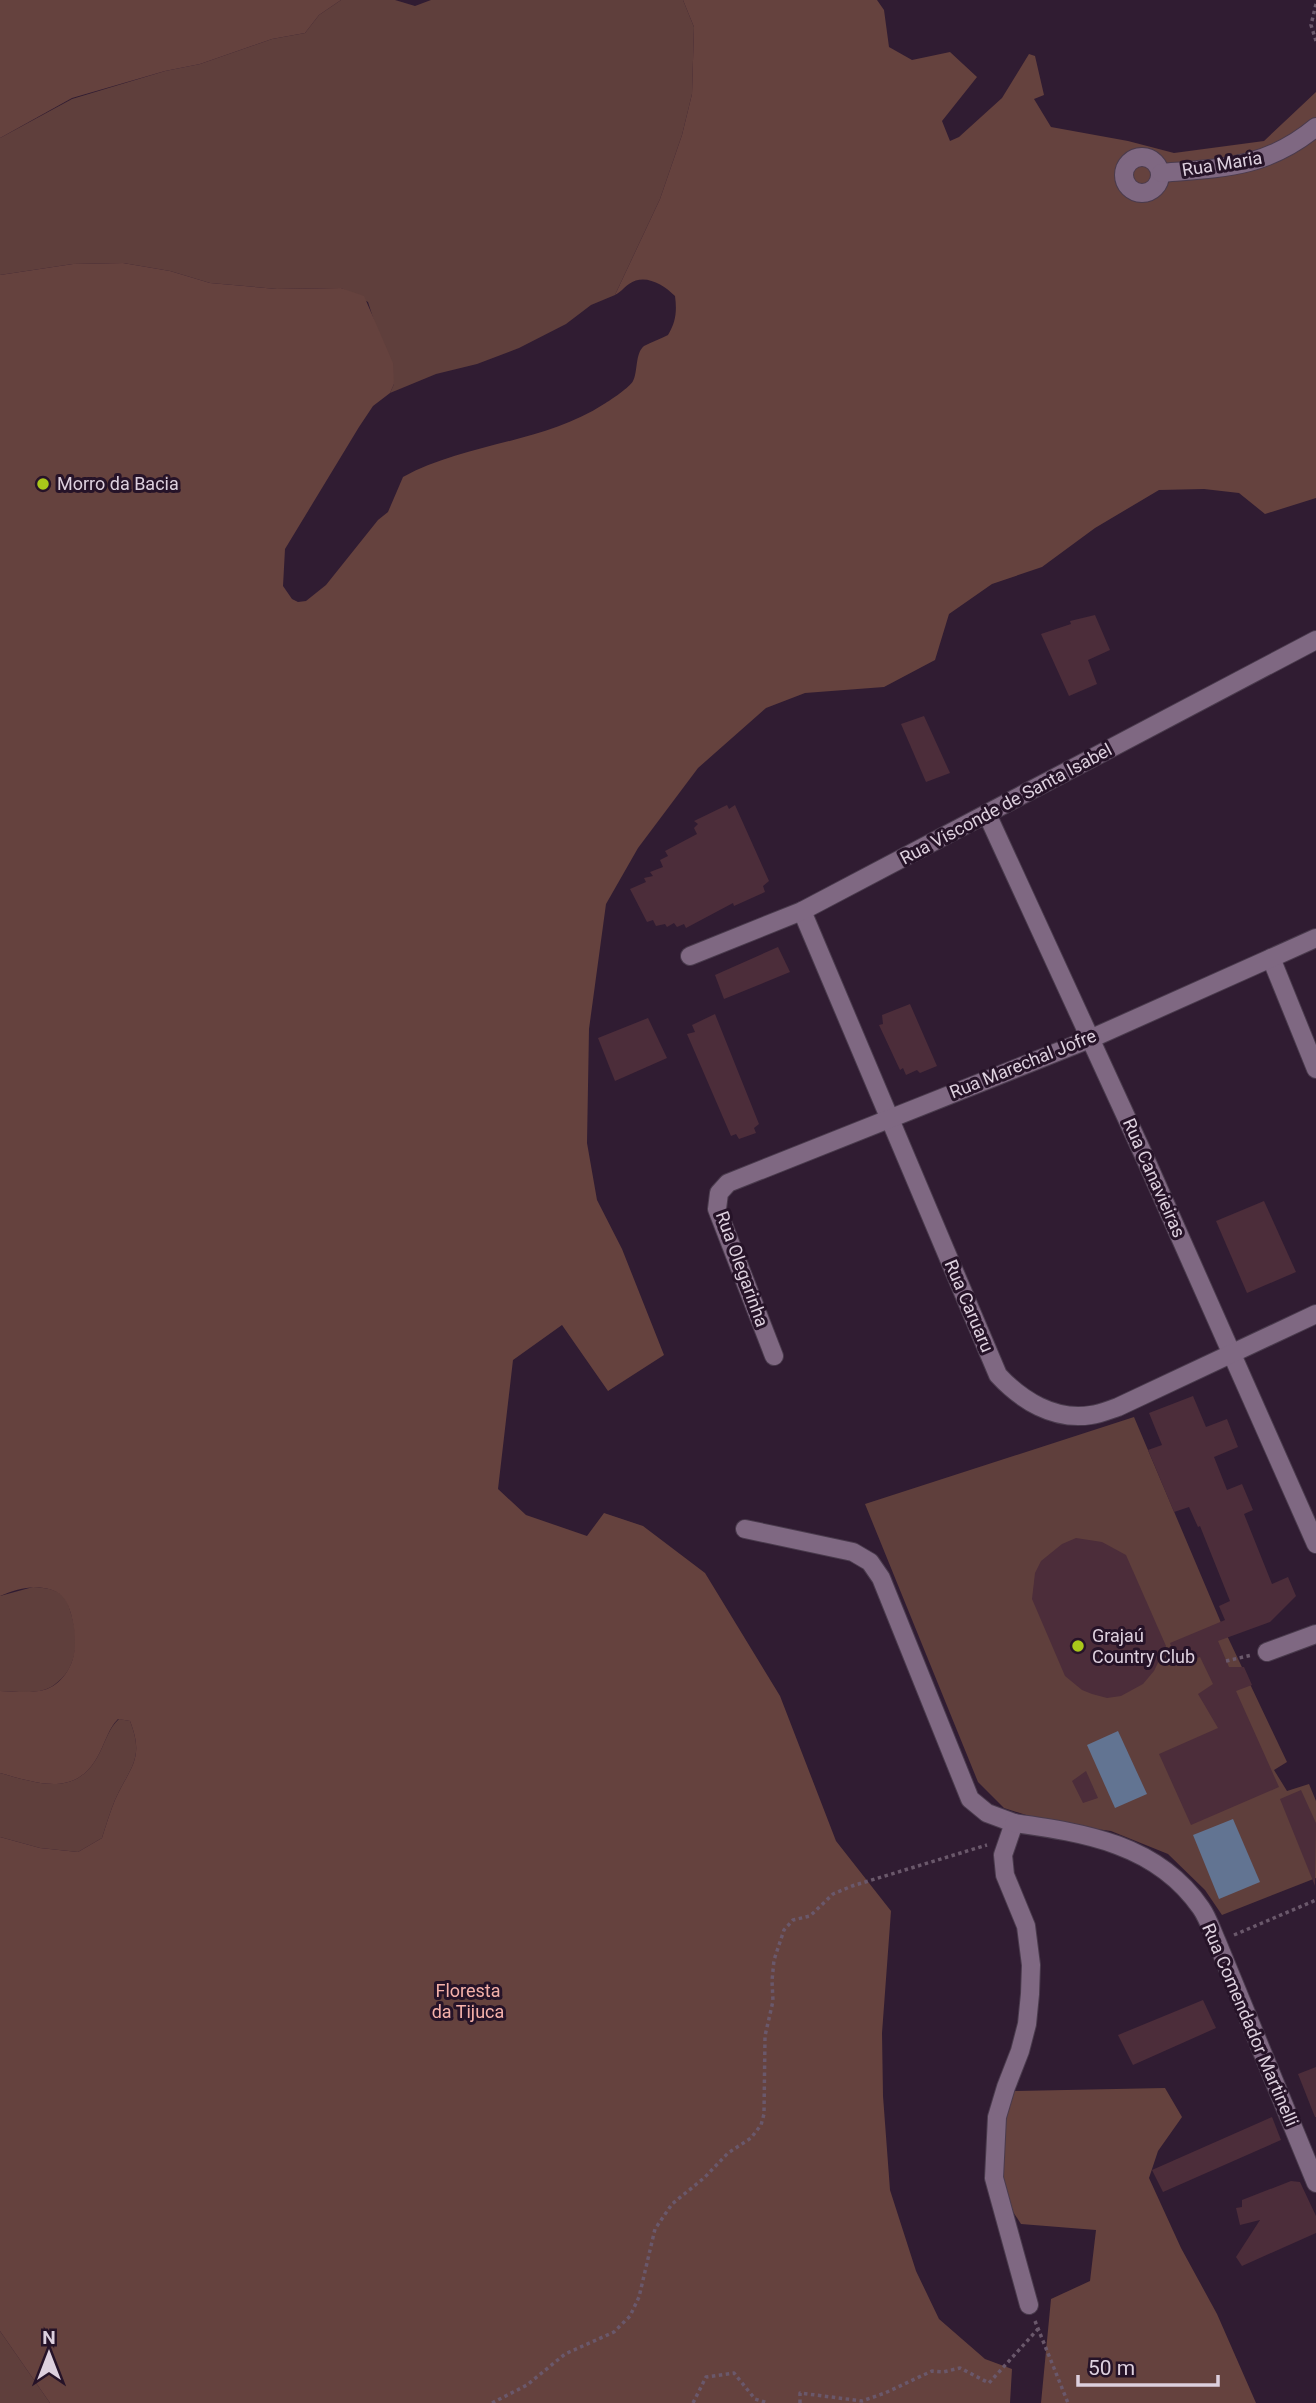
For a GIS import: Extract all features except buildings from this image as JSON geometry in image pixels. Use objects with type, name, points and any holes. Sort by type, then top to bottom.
[{"type":"street","name":"Rua Maria","points":[[1161,173],[1215,169],[1257,161],[1277,154],[1316,127]]},
{"type":"street","name":"Rua Visconde de Santa Isabel","points":[[690,956],[802,911],[1316,640]]},
{"type":"street","name":"Rua Canavieiras","points":[[987,814],[1146,1158],[1316,1544]]},
{"type":"street","name":"Rua Caruaru","points":[[802,911],[998,1375],[1012,1390],[1044,1410],[1090,1416],[1118,1408],[1316,1314]]},
{"type":"street","name":"Rua Marechal Jofre","points":[[728,1183],[1090,1039],[1316,937]]},
{"type":"street","points":[[1270,958],[1316,1069]]},
{"type":"street","name":"Rua Olegarinha","points":[[728,1183],[719,1193],[717,1209],[774,1356]]},
{"type":"street","name":"Rua Comendador Martinelli","points":[[745,1529],[853,1552],[870,1562],[881,1578],[970,1799],[987,1813],[1012,1830],[1087,1835],[1125,1847],[1156,1864],[1180,1882],[1202,1909],[1315,2177]]},
{"type":"street","points":[[1267,1652],[1316,1634]]},
{"type":"street","points":[[1012,1830],[1003,1856],[1005,1875],[1026,1926],[1031,1965],[1030,1994],[1020,2051],[997,2117],[994,2178],[1029,2305]]},
{"type":"path","points":[[1316,4],[1311,25],[1316,41]]},
{"type":"path","points":[[1226,1661],[1267,1652]]},
{"type":"path","points":[[492,2403],[527,2385],[565,2354],[614,2332],[630,2316],[639,2297],[655,2229],[672,2204],[704,2178],[728,2153],[751,2138],[761,2125],[764,2114],[765,2036],[773,2001],[774,1961],[784,1930],[793,1920],[810,1916],[833,1894],[852,1886],[1012,1830]]},
{"type":"path","points":[[1217,1942],[1316,1900]]},
{"type":"path","points":[[800,2403],[800,2393],[862,2401],[932,2371],[943,2372],[960,2368],[989,2383],[1038,2329],[1068,2403]]},
{"type":"path","points":[[693,2403],[706,2376],[734,2374],[755,2399],[768,2403]]},
{"type":"shaded area","points":[[341,0],[395,0],[415,6],[431,0],[683,0],[694,27],[692,94],[682,135],[660,199],[615,295],[591,305],[566,324],[519,348],[477,364],[436,374],[390,393],[394,384],[368,302],[341,288],[277,289],[210,283],[170,271],[123,263],[73,264],[0,275],[0,138],[72,99],[165,71],[200,64],[272,39],[305,33],[319,15]]},
{"type":"shaded area","name":"Grajaú Country Club","points":[[1134,1417],[1222,1625],[1287,1762],[1274,1770],[1287,1791],[1309,1784],[1316,1801],[1316,1878],[1222,1915],[1205,1890],[1168,1854],[1111,1831],[1051,1823],[1004,1808],[978,1782],[865,1504]]},
{"type":"shaded area","points":[[33,1587],[57,1592],[67,1601],[75,1636],[72,1663],[62,1679],[41,1691],[0,1691],[0,1596]]},
{"type":"shaded area","points":[[119,1719],[130,1721],[136,1754],[113,1805],[102,1838],[78,1852],[40,1848],[0,1837],[0,1773],[43,1783],[69,1782],[91,1767],[110,1730]]},
{"type":"shaded area","points":[[0,2331],[50,2403],[0,2403]]},
{"type":"green space","points":[[0,0],[341,0],[319,15],[305,33],[272,39],[200,64],[165,71],[72,98],[0,138]]},
{"type":"green space","name":"Floresta da Tijuca","points":[[683,0],[877,0],[884,10],[889,47],[912,60],[950,52],[977,77],[942,121],[950,141],[959,137],[1002,98],[1029,54],[1035,56],[1044,95],[1034,99],[1051,127],[1128,141],[1174,153],[1264,141],[1316,92],[1316,498],[1265,514],[1239,493],[1204,489],[1159,490],[1095,528],[1042,567],[992,584],[949,614],[935,660],[884,687],[805,693],[766,708],[698,768],[638,848],[606,904],[589,1029],[587,1143],[597,1200],[622,1249],[664,1355],[608,1391],[562,1325],[513,1360],[498,1489],[526,1515],[587,1536],[604,1513],[643,1526],[705,1573],[780,1696],[836,1841],[891,1911],[882,2033],[883,2096],[890,2190],[916,2271],[939,2319],[985,2359],[1012,2369],[1010,2403],[50,2403],[0,2331],[0,1837],[40,1848],[78,1852],[102,1838],[115,1800],[134,1762],[136,1745],[130,1721],[118,1719],[91,1767],[69,1782],[43,1783],[0,1773],[0,1691],[34,1692],[53,1686],[72,1663],[75,1634],[70,1610],[56,1591],[32,1587],[0,1596],[0,275],[73,264],[123,263],[170,271],[210,283],[277,289],[341,288],[364,296],[393,363],[394,384],[390,393],[373,406],[359,427],[285,549],[283,586],[292,599],[298,602],[306,601],[326,585],[378,520],[388,512],[403,477],[452,457],[556,427],[581,417],[628,387],[635,377],[641,349],[668,335],[674,321],[676,301],[675,296],[665,288],[653,281],[641,280],[629,284],[615,295],[660,199],[682,135],[692,94],[694,27]]},
{"type":"green space","points":[[1165,2088],[1182,2117],[1158,2151],[1149,2178],[1181,2248],[1217,2314],[1256,2403],[1041,2403],[1051,2299],[1090,2281],[1096,2230],[1021,2224],[997,2187],[1003,2124],[1012,2091]]},
{"type":"water","points":[[1118,1731],[1147,1794],[1115,1808],[1087,1745]]},
{"type":"water","points":[[1233,1819],[1260,1882],[1219,1899],[1193,1835]]},
{"type":"place","name":"Morro da Bacia","points":[[43,484]]},
{"type":"place","name":"Grajaú Country Club","points":[[1078,1646]]}]
